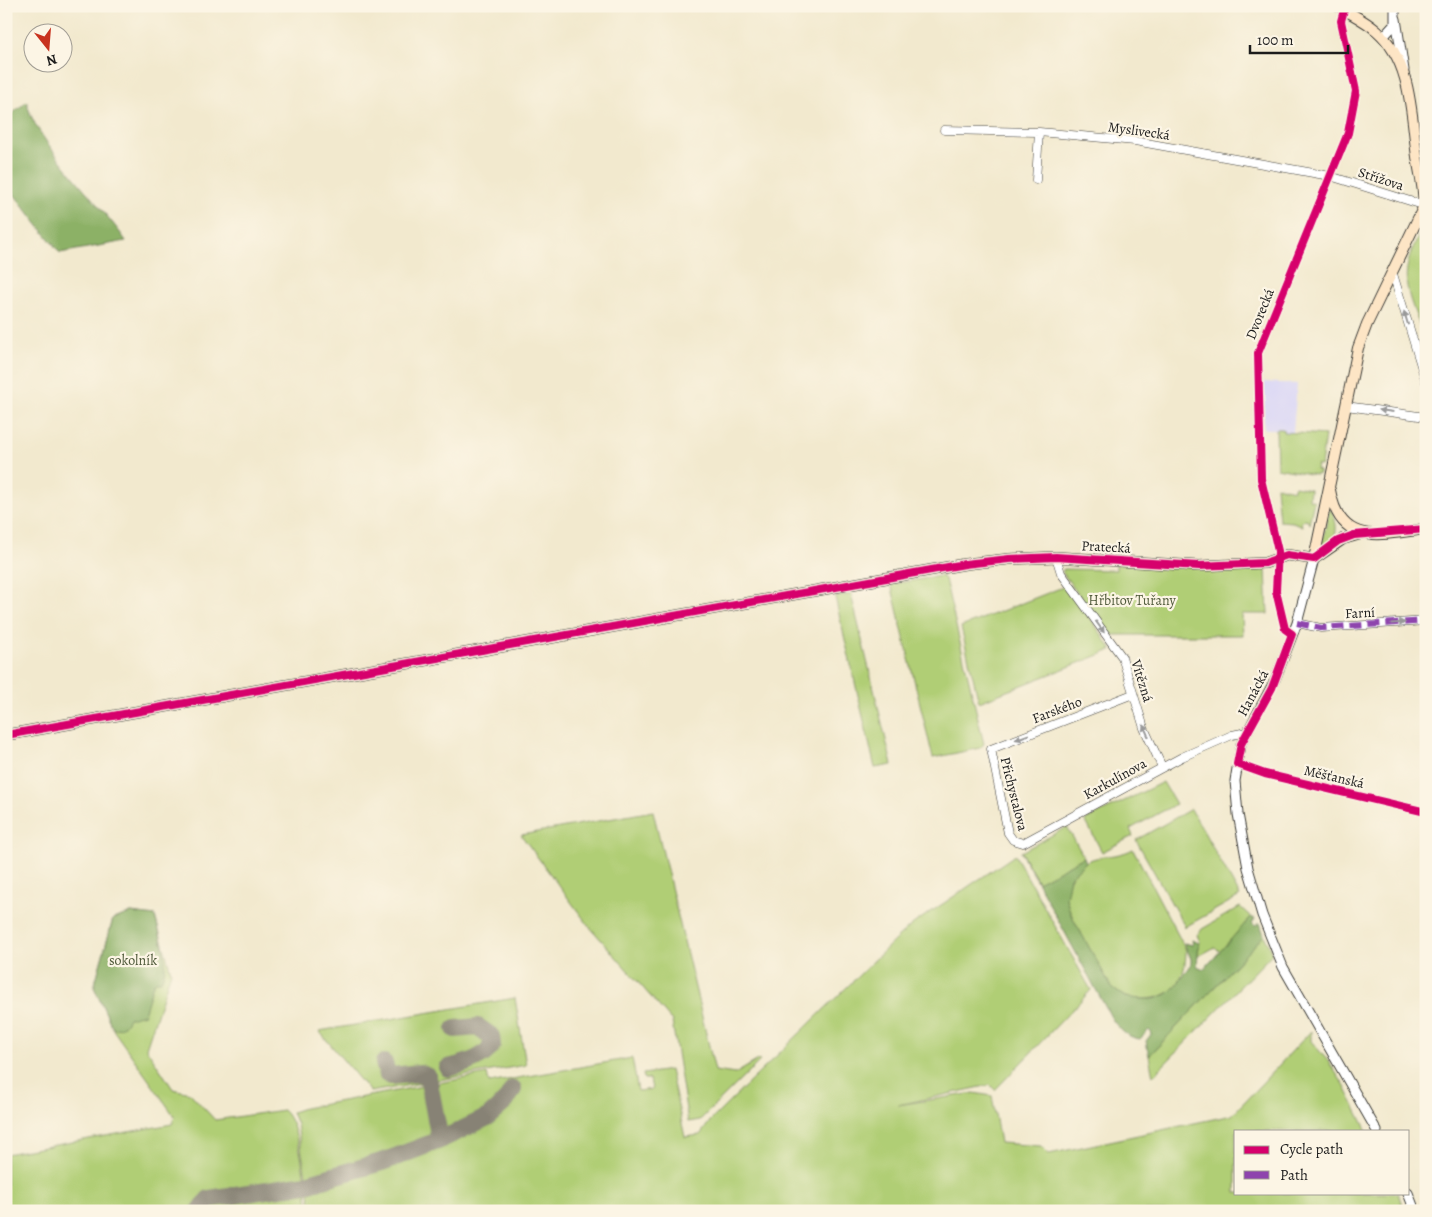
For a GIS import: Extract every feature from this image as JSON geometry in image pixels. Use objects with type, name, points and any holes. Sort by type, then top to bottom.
[{"type":"main road","points":[[1341,8],[1371,26],[1383,37],[1404,74],[1410,98],[1416,156],[1424,190],[1425,206]]},
{"type":"main road","name":"Hanácká","points":[[1314,559],[1358,348],[1367,324],[1425,206]]},
{"type":"main road","name":"Hanácká","points":[[1329,485],[1332,502],[1340,520],[1350,530],[1364,533]]},
{"type":"main road","points":[[1314,559],[1343,539],[1364,533],[1380,534],[1426,530]]},
{"type":"main road","name":"Pratecká","points":[[6,735],[995,560],[1056,557],[1199,566],[1265,563],[1287,556],[1314,559]]},
{"type":"street","points":[[1395,6],[1404,74]]},
{"type":"street","name":"Dvorecká","points":[[1292,634],[1285,629],[1277,600],[1278,558],[1261,479],[1258,352],[1348,133],[1356,92],[1341,23],[1341,8]]},
{"type":"street","points":[[1383,37],[1392,29],[1396,19]]},
{"type":"street","name":"Myslivecká","points":[[944,130],[1039,132],[1135,141],[1330,176]]},
{"type":"street","points":[[1036,180],[1039,132]]},
{"type":"street","name":"Střížova","points":[[1330,176],[1425,206]]},
{"type":"street","points":[[1393,274],[1424,369],[1426,382]]},
{"type":"street","points":[[1346,406],[1426,417]]},
{"type":"street","name":"Vítězná","points":[[1056,557],[1061,574],[1122,657],[1144,728],[1162,767]]},
{"type":"street","name":"Hanácká","points":[[1314,559],[1297,623],[1272,688],[1246,732],[1240,746],[1235,781],[1238,814],[1248,868],[1274,947],[1294,988],[1376,1130]]},
{"type":"street","name":"Farní","points":[[1297,623],[1320,628],[1426,621]]},
{"type":"street","name":"Farského","points":[[991,749],[1133,694]]},
{"type":"street","name":"Karkulínova","points":[[1017,843],[1023,843],[1162,767],[1226,738],[1246,732]]},
{"type":"street","points":[[1226,738],[1240,746]]},
{"type":"street","name":"Přichystalova","points":[[991,749],[1008,833],[1017,843]]},
{"type":"street","name":"Měšťanská","points":[[1237,764],[1265,774],[1426,812]]},
{"type":"street","points":[[1408,1194],[1414,1211]]},
{"type":"shaded area","points":[[1264,382],[1297,384],[1293,432],[1283,432],[1283,429],[1264,429]]},
{"type":"green space","points":[[27,101],[31,115],[53,151],[126,241],[60,253],[6,184],[6,119]]},
{"type":"green space","points":[[1426,223],[1426,340],[1413,307],[1406,282],[1410,256]]},
{"type":"green space","points":[[1276,429],[1283,429],[1283,432],[1325,435],[1321,466],[1317,465],[1316,470],[1319,471],[1319,474],[1315,475],[1277,468]]},
{"type":"green space","points":[[1276,486],[1293,490],[1295,486],[1310,489],[1309,499],[1314,501],[1309,524],[1308,520],[1304,519],[1301,522],[1302,526],[1293,522],[1279,521]]},
{"type":"green space","points":[[1330,507],[1335,519],[1335,536],[1332,541],[1321,548]]},
{"type":"green space","name":"Hřbitov Tuřany","points":[[1116,564],[1266,568],[1268,614],[1242,614],[1243,635],[1108,635],[1062,572],[1063,569],[1116,570]]},
{"type":"green space","points":[[941,576],[945,579],[984,744],[980,748],[933,758],[891,584]]},
{"type":"green space","points":[[1068,585],[1112,650],[979,702],[961,627]]},
{"type":"green space","points":[[851,594],[892,765],[875,768],[835,597]]},
{"type":"green space","points":[[1163,782],[1176,804],[1130,829],[1133,836],[1102,852],[1085,820]]},
{"type":"green space","points":[[1191,809],[1240,896],[1185,927],[1136,840]]},
{"type":"green space","points":[[653,811],[715,1071],[735,1074],[758,1060],[760,1061],[700,1120],[688,1122],[672,1021],[589,926],[521,835]]},
{"type":"green space","points":[[1067,827],[1084,857],[1038,883],[1021,852]]},
{"type":"green space","points":[[1133,849],[1186,950],[1181,979],[1170,991],[1162,996],[1153,998],[1131,998],[1114,990],[1102,974],[1087,947],[1066,899],[1066,888],[1069,881],[1081,865],[1095,858]]},
{"type":"green space","points":[[1021,852],[1038,882],[1084,857],[1086,862],[1070,877],[1066,898],[1071,915],[1112,988],[1125,997],[1154,999],[1167,994],[1177,985],[1191,965],[1191,959],[1184,943],[1193,945],[1192,940],[1199,943],[1197,966],[1204,969],[1251,917],[1255,919],[1252,923],[1255,926],[1260,923],[1264,935],[1149,1056],[1146,1041],[1152,1033],[1149,1030],[1140,1039],[1131,1037],[1121,1030],[1112,1019]]},
{"type":"green space","points":[[1015,855],[1091,990],[995,1090],[990,1085],[898,1105],[974,1093],[992,1096],[1000,1143],[1041,1146],[1049,1154],[1232,1115],[1311,1031],[1311,1041],[1328,1061],[1344,1085],[1366,1130],[1234,1130],[1234,1194],[1398,1194],[1404,1211],[954,1211],[953,1208],[937,1211],[312,1211],[297,1125],[292,1112],[304,1108],[487,1074],[489,1083],[632,1058],[638,1091],[652,1089],[650,1079],[644,1079],[643,1074],[670,1070],[685,1137],[700,1135],[711,1120],[913,924]]},
{"type":"green space","points":[[1240,907],[1251,917],[1220,952],[1215,947],[1197,957],[1200,942],[1197,935],[1202,929]]},
{"type":"green space","points":[[131,913],[155,916],[171,972],[146,1048],[173,1089],[190,1093],[215,1120],[283,1110],[289,1118],[298,1142],[309,1211],[6,1211],[6,1154],[172,1124],[175,1117],[114,1031],[94,987],[113,919]]},
{"type":"green space","name":"sokolník","points":[[131,913],[155,916],[165,958],[164,974],[161,981],[156,981],[153,984],[144,1014],[129,1018],[123,1026],[113,1029],[94,987],[113,919]]},
{"type":"green space","points":[[1264,935],[1272,954],[1153,1076],[1149,1056]]},
{"type":"green space","points":[[515,998],[526,1065],[370,1092],[319,1031]]},
{"type":"taxiway","points":[[448,1068],[479,1057],[492,1044],[491,1036],[478,1027],[455,1029]]},
{"type":"taxiway","points":[[384,1063],[387,1074],[391,1076],[420,1073],[428,1077],[440,1140]]},
{"type":"taxiway","points":[[200,1211],[209,1199],[306,1184],[385,1161],[440,1140],[488,1117],[506,1101],[513,1089]]},
{"type":"marked path","points":[[1297,623],[1321,628],[1426,621]]},
{"type":"cycle path","points":[[1338,6],[1344,10],[1341,21],[1356,91],[1348,133],[1258,353],[1261,479],[1278,551],[1276,591],[1285,629],[1292,634],[1272,688],[1241,744],[1237,764],[1265,774],[1426,812]]},
{"type":"cycle path","points":[[6,735],[965,564],[1009,559],[1056,557],[1199,566],[1265,563],[1287,555],[1314,559],[1338,541],[1354,535],[1426,529]]}]
